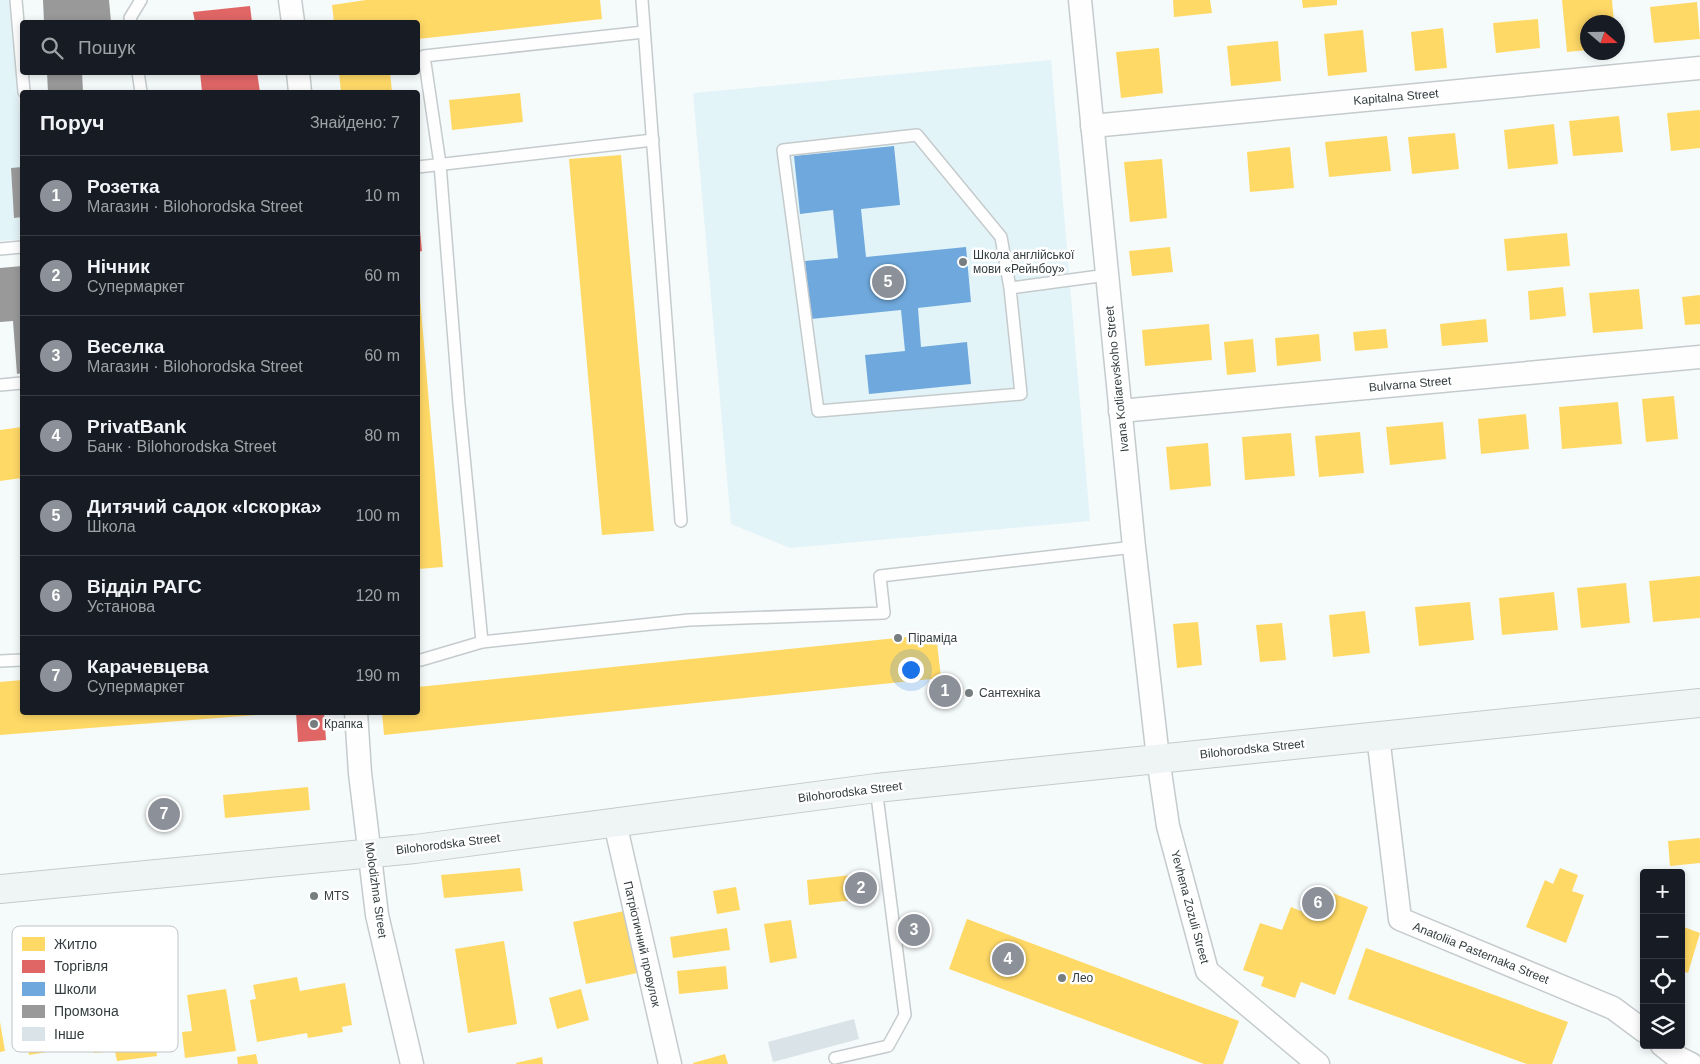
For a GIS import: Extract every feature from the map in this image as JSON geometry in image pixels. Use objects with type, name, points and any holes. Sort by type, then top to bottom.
[{"type":"street","points":[[290,0],[293,20]]},
{"type":"street","name":"Ivana Kotliarevskoho Street","points":[[1080,0],[1120,411],[1158,758]]},
{"type":"street","name":"Kapitalna Street","points":[[1092,126],[1700,68]]},
{"type":"street","points":[[298,75],[300,90]]},
{"type":"street","name":"Bulvarna Street","points":[[1120,411],[1700,357]]},
{"type":"street","name":"Bilohorodska Street","points":[[0,889],[371,853],[876,788],[1700,703]]},
{"type":"street","name":"Molodizhna Street","points":[[356,715],[360,773],[377,915],[412,1064]]},
{"type":"street","name":"Anatoliia Pasternaka Street","points":[[1378,736],[1400,919],[1613,1008],[1640,1028]]},
{"type":"street","name":"Yevhena Zozuli Street","points":[[1158,758],[1168,826],[1207,972],[1318,1064]]},
{"type":"street","name":"Патріотичний провулок","points":[[615,823],[670,1064]]},
{"type":"lane","points":[[16,0],[20,46]]},
{"type":"lane","points":[[130,20],[140,0]]},
{"type":"lane","points":[[642,0],[681,521]]},
{"type":"lane","points":[[482,642],[459,404],[440,164],[424,56],[644,32]]},
{"type":"lane","points":[[23,75],[24,90]]},
{"type":"lane","points":[[138,75],[141,90]]},
{"type":"lane","points":[[917,135],[1002,237],[1010,288],[1021,394],[818,411],[783,150],[917,135]]},
{"type":"lane","points":[[420,167],[652,140]]},
{"type":"lane","points":[[0,249],[20,247]]},
{"type":"lane","points":[[1010,288],[1107,275]]},
{"type":"lane","points":[[0,385],[20,383]]},
{"type":"lane","points":[[421,660],[482,642],[689,620],[884,613],[880,576],[1134,547]]},
{"type":"lane","points":[[0,661],[20,660]]},
{"type":"lane","points":[[835,1058],[888,1046],[905,1015],[876,788]]},
{"type":"shaded area","points":[[0,0],[11,0],[20,115],[20,239],[0,241]]},
{"type":"shaded area","points":[[1051,60],[1090,521],[790,548],[731,524],[693,93]]},
{"type":"building: Житло","points":[[366,0],[600,0],[602,19],[420,39],[420,20],[334,20],[332,5]]},
{"type":"building: Житло","points":[[1173,0],[1210,0],[1212,13],[1174,17]]},
{"type":"building: Житло","points":[[1302,0],[1337,0],[1337,5],[1303,8]]},
{"type":"building: Житло","points":[[1562,0],[1612,0],[1613,15],[1580,15],[1580,51],[1567,52]]},
{"type":"building: Житло","points":[[1697,2],[1700,39],[1654,43],[1650,7]]},
{"type":"building: Житло","points":[[1538,19],[1540,48],[1496,53],[1493,23]]},
{"type":"building: Житло","points":[[1443,28],[1447,68],[1415,71],[1411,32]]},
{"type":"building: Житло","points":[[1363,30],[1367,72],[1328,76],[1324,34]]},
{"type":"building: Житло","points":[[1278,41],[1281,81],[1231,86],[1227,46]]},
{"type":"building: Житло","points":[[1159,48],[1163,93],[1121,98],[1116,52]]},
{"type":"building: Житло","points":[[339,75],[390,75],[392,90],[341,90]]},
{"type":"building: Житло","points":[[520,93],[523,122],[452,130],[449,100]]},
{"type":"building: Житло","points":[[1700,110],[1700,148],[1671,151],[1667,113]]},
{"type":"building: Житло","points":[[1619,116],[1623,152],[1573,156],[1569,121]]},
{"type":"building: Житло","points":[[1554,124],[1558,164],[1508,169],[1504,130]]},
{"type":"building: Житло","points":[[1455,133],[1459,169],[1412,174],[1408,137]]},
{"type":"building: Житло","points":[[1387,136],[1391,171],[1329,177],[1325,142]]},
{"type":"building: Житло","points":[[1290,147],[1294,188],[1250,192],[1247,152]]},
{"type":"building: Житло","points":[[621,155],[654,531],[602,535],[569,159]]},
{"type":"building: Житло","points":[[1162,159],[1167,218],[1130,222],[1124,162]]},
{"type":"building: Житло","points":[[1567,233],[1570,266],[1507,271],[1504,239]]},
{"type":"building: Житло","points":[[1170,247],[1173,272],[1132,276],[1129,251]]},
{"type":"building: Житло","points":[[1563,287],[1566,316],[1530,320],[1528,291]]},
{"type":"building: Житло","points":[[1639,289],[1643,329],[1593,333],[1589,293]]},
{"type":"building: Житло","points":[[1700,295],[1700,324],[1685,325],[1682,297]]},
{"type":"building: Житло","points":[[420,297],[443,567],[420,569]]},
{"type":"building: Житло","points":[[1486,319],[1488,342],[1442,346],[1440,324]]},
{"type":"building: Житло","points":[[1209,324],[1212,360],[1145,366],[1142,330]]},
{"type":"building: Житло","points":[[1386,329],[1388,348],[1355,351],[1353,332]]},
{"type":"building: Житло","points":[[1319,334],[1321,361],[1277,366],[1275,338]]},
{"type":"building: Житло","points":[[1253,339],[1256,372],[1227,375],[1224,342]]},
{"type":"building: Житло","points":[[1674,396],[1678,439],[1646,442],[1642,399]]},
{"type":"building: Житло","points":[[1618,402],[1622,444],[1562,449],[1559,407]]},
{"type":"building: Житло","points":[[1526,414],[1529,449],[1481,454],[1478,419]]},
{"type":"building: Житло","points":[[1443,422],[1446,459],[1390,465],[1386,427]]},
{"type":"building: Житло","points":[[20,427],[20,478],[0,481],[0,430]]},
{"type":"building: Житло","points":[[1360,432],[1364,473],[1319,477],[1315,436]]},
{"type":"building: Житло","points":[[1291,433],[1295,476],[1245,480],[1242,437]]},
{"type":"building: Житло","points":[[1208,443],[1211,486],[1170,490],[1166,447]]},
{"type":"building: Житло","points":[[1700,576],[1700,618],[1653,622],[1649,581]]},
{"type":"building: Житло","points":[[1626,583],[1630,623],[1581,628],[1577,588]]},
{"type":"building: Житло","points":[[1554,592],[1558,630],[1502,635],[1499,598]]},
{"type":"building: Житло","points":[[1470,602],[1474,640],[1419,646],[1415,607]]},
{"type":"building: Житло","points":[[1365,611],[1370,653],[1333,657],[1329,615]]},
{"type":"building: Житло","points":[[1198,622],[1202,665],[1177,668],[1173,624]]},
{"type":"building: Житло","points":[[1282,623],[1286,660],[1260,662],[1256,625]]},
{"type":"building: Житло","points":[[936,634],[941,678],[384,735],[382,715],[420,715],[420,687]]},
{"type":"building: Житло","points":[[20,680],[20,715],[256,715],[0,735],[0,682]]},
{"type":"building: Житло","points":[[308,787],[310,810],[225,818],[223,795]]},
{"type":"building: Житло","points":[[1700,838],[1700,863],[1670,866],[1668,841]]},
{"type":"building: Житло","points":[[520,868],[523,891],[444,898],[441,875]]},
{"type":"building: Житло","points":[[1560,868],[1578,875],[1572,891],[1584,895],[1566,943],[1526,927],[1545,880],[1553,884]]},
{"type":"building: Житло","points":[[851,875],[854,900],[809,905],[807,880]]},
{"type":"building: Житло","points":[[736,887],[740,910],[717,914],[713,891]]},
{"type":"building: Житло","points":[[1325,890],[1368,907],[1335,995],[1301,982],[1295,998],[1261,986],[1264,977],[1243,970],[1260,923],[1282,930],[1291,907],[1315,917]]},
{"type":"building: Житло","points":[[624,911],[637,973],[586,984],[573,922]]},
{"type":"building: Житло","points":[[967,919],[1239,1021],[1223,1064],[1204,1064],[949,969]]},
{"type":"building: Житло","points":[[791,920],[797,958],[770,963],[764,924]]},
{"type":"building: Житло","points":[[1685,927],[1700,933],[1688,973],[1685,972]]},
{"type":"building: Житло","points":[[727,928],[730,950],[673,958],[670,937]]},
{"type":"building: Житло","points":[[504,941],[517,1024],[468,1033],[455,949]]},
{"type":"building: Житло","points":[[1366,948],[1568,1022],[1552,1064],[1527,1064],[1348,999]]},
{"type":"building: Житло","points":[[726,966],[728,989],[679,994],[677,971]]},
{"type":"building: Житло","points":[[297,977],[300,991],[345,983],[352,1025],[342,1027],[343,1032],[308,1038],[307,1033],[257,1042],[250,1000],[256,999],[253,985]]},
{"type":"building: Житло","points":[[226,989],[236,1051],[185,1058],[182,1032],[192,1031],[187,995]]},
{"type":"building: Житло","points":[[581,989],[589,1020],[557,1029],[549,998]]},
{"type":"building: Житло","points":[[0,1022],[5,1051],[0,1052]]},
{"type":"building: Житло","points":[[28,1052],[48,1052],[29,1055]]},
{"type":"building: Житло","points":[[115,1052],[157,1052],[157,1056],[117,1061]]},
{"type":"building: Житло","points":[[256,1054],[258,1064],[238,1064],[237,1057]]},
{"type":"building: Житло","points":[[725,1054],[728,1064],[693,1064],[693,1063]]},
{"type":"building: Житло","points":[[542,1057],[543,1064],[516,1064],[516,1063]]},
{"type":"building: Торгівля","points":[[250,6],[252,20],[195,20],[193,12]]},
{"type":"building: Торгівля","points":[[200,75],[257,75],[260,90],[202,90]]},
{"type":"building: Торгівля","points":[[420,230],[422,251],[420,252]]},
{"type":"building: Торгівля","points":[[296,715],[324,715],[326,740],[298,742]]},
{"type":"building: Школи","points":[[894,146],[900,205],[861,209],[866,257],[966,247],[971,302],[918,308],[921,347],[967,342],[971,384],[869,394],[865,355],[905,351],[901,310],[811,319],[805,261],[838,258],[833,210],[800,214],[794,156]]},
{"type":"building: Промзона","points":[[43,0],[109,0],[111,20],[44,20]]},
{"type":"building: Промзона","points":[[47,75],[82,75],[83,90],[48,90]]},
{"type":"building: Промзона","points":[[20,167],[20,217],[14,218],[11,168]]},
{"type":"building: Промзона","points":[[20,266],[20,373],[17,374],[13,321],[0,322],[0,268]]},
{"type":"building: Інше","points":[[854,1019],[859,1039],[773,1062],[768,1042]]},
{"type":"place","name":"Школа англійської мови «Рейнбоу»","points":[[963,262]]},
{"type":"place","name":"Дитячий садок «Іскорка»","points":[[888,282]]},
{"type":"place","name":"Піраміда","points":[[898,638]]},
{"type":"place","name":"Розетка","points":[[945,691]]},
{"type":"place","name":"Сантехніка","points":[[969,693]]},
{"type":"place","name":"Крапка","points":[[314,724]]},
{"type":"place","name":"Карачевцева","points":[[164,814]]},
{"type":"place","name":"Нічник","points":[[861,888]]},
{"type":"place","name":"MTS","points":[[314,896]]},
{"type":"place","name":"Відділ РАГС","points":[[1318,903]]},
{"type":"place","name":"Веселка","points":[[914,930]]},
{"type":"place","name":"PrivatBank","points":[[1008,959]]},
{"type":"place","name":"Лео","points":[[1062,978]]}]
